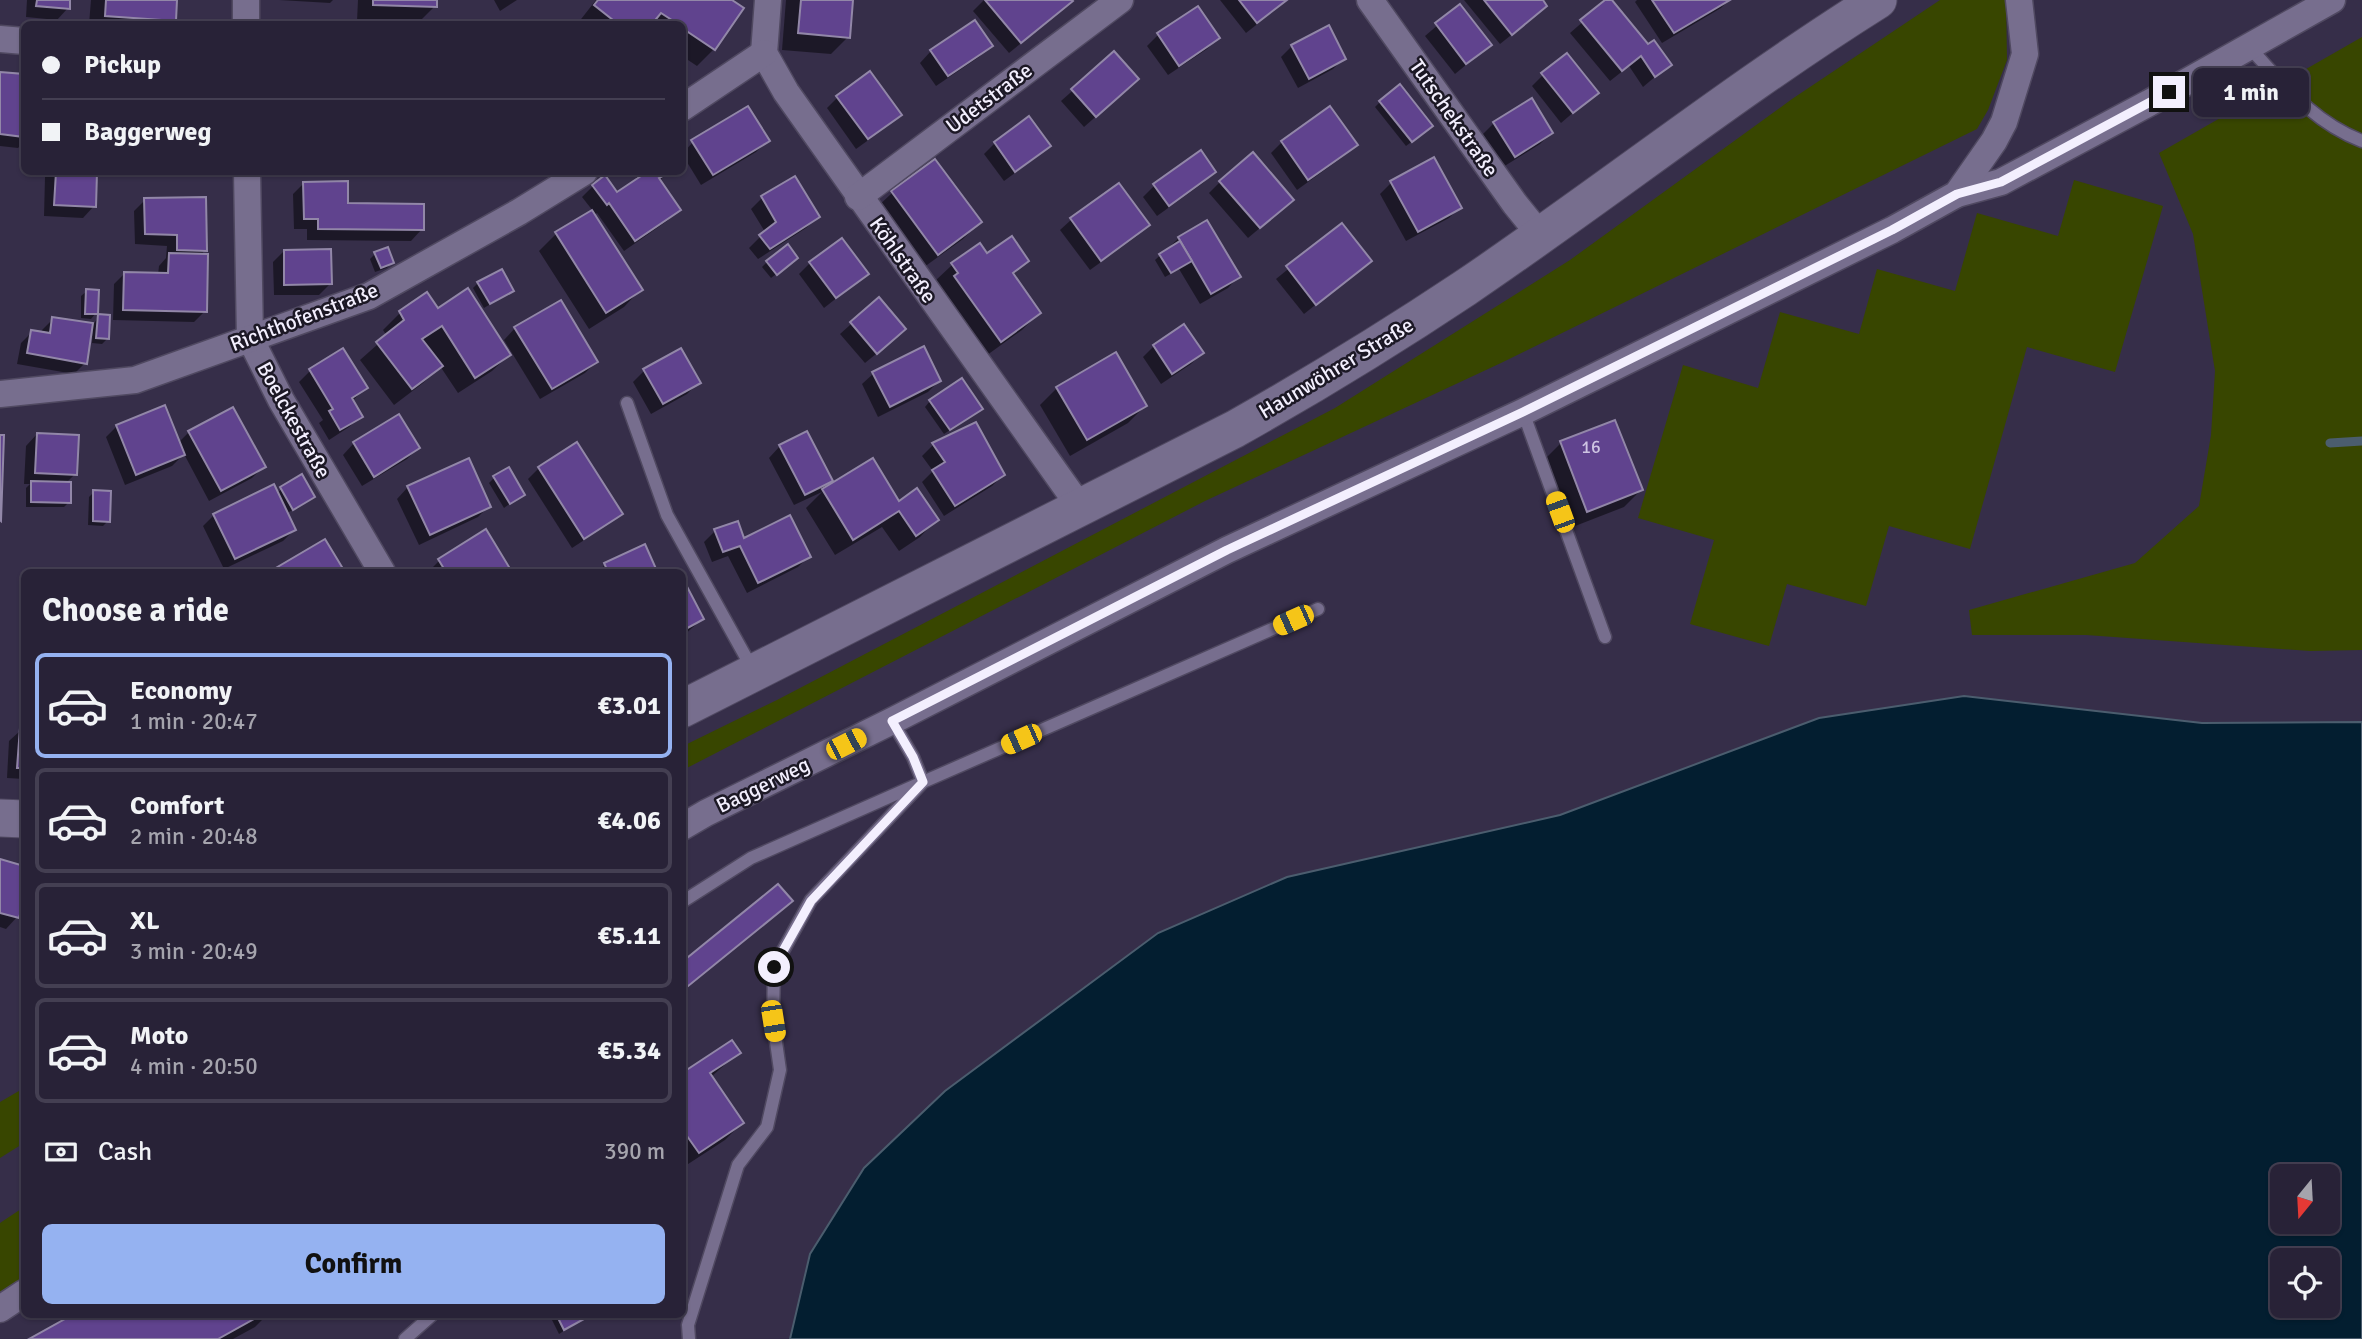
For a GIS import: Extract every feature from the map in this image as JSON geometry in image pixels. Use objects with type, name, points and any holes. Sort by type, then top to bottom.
[{"type":"street","points":[[246,0],[246,21]]},
{"type":"street","points":[[686,105],[764,52],[768,0]]},
{"type":"street","name":"Udetstraße","points":[[858,197],[1120,0]]},
{"type":"street","name":"Tutschekstraße","points":[[1370,0],[1540,235]]},
{"type":"street","name":"Haunwöhrer Straße","points":[[686,707],[1234,429],[1316,383],[1466,288],[1759,77],[1878,0]]},
{"type":"street","name":"Baggerweg","points":[[1957,194],[2004,122],[2025,54],[2019,0]]},
{"type":"street","name":"Baggerweg","points":[[686,825],[1227,550],[1523,412],[1892,230],[1957,194],[2001,182],[2332,0]]},
{"type":"street","points":[[0,38],[21,41]]},
{"type":"street","name":"Köhlstraße","points":[[764,52],[786,92],[858,197],[1080,507]]},
{"type":"street","name":"Boelckestraße","points":[[247,175],[250,338],[281,400],[380,569]]},
{"type":"street","name":"Richthofenstraße","points":[[0,394],[135,380],[369,296],[519,212],[578,175]]},
{"type":"street","points":[[0,818],[21,819]]},
{"type":"street","points":[[0,1309],[21,1295]]},
{"type":"lane","points":[[2248,45],[2312,114],[2362,141]]},
{"type":"lane","points":[[627,402],[667,516],[755,673]]},
{"type":"lane","points":[[1523,412],[1605,637]]},
{"type":"lane","points":[[686,899],[751,858],[1318,609]]},
{"type":"lane","points":[[892,721],[913,757],[923,782]]},
{"type":"lane","points":[[689,1339],[688,1325],[738,1165],[767,1127],[780,1070],[773,1021],[774,967],[811,901],[923,782]]},
{"type":"lane","points":[[405,1339],[429,1318]]},
{"type":"green space","points":[[1940,0],[2006,0],[2007,60],[1988,110],[1977,129],[1501,363],[1205,501],[686,768],[686,745],[777,700],[1335,408],[1570,260],[1792,99]]},
{"type":"green space","points":[[2362,37],[2362,650],[2310,651],[2086,635],[1972,635],[1969,610],[2135,563],[2199,506],[2211,435],[2215,371],[2193,234],[2159,153]]},
{"type":"green space","points":[[2074,180],[2163,206],[2115,372],[2027,347],[1970,549],[1889,526],[1866,606],[1787,584],[1769,646],[1690,624],[1714,540],[1638,518],[1683,365],[1758,388],[1780,312],[1859,334],[1877,269],[1955,291],[1977,213],[2058,236]]},
{"type":"green space","points":[[21,1090],[21,1145],[0,1158],[0,1102]]},
{"type":"green space","points":[[21,1209],[21,1282],[0,1295],[0,1223]]},
{"type":"water","points":[[1964,696],[2202,723],[2362,722],[2362,1339],[790,1339],[810,1254],[864,1168],[945,1091],[1158,933],[1287,877],[1560,815],[1819,718]]},
{"type":"building","points":[[37,0],[70,0],[70,9],[36,6]]},
{"type":"building","points":[[106,0],[177,0],[176,21],[105,16]]},
{"type":"building","points":[[373,0],[437,0],[437,7],[373,5]]},
{"type":"building","points":[[598,0],[732,0],[744,8],[715,50],[686,31],[686,21],[673,21],[661,13],[654,21],[614,21],[594,5]]},
{"type":"building","points":[[801,0],[853,0],[850,38],[798,33]]},
{"type":"building","points":[[985,0],[1072,0],[1073,1],[1021,43]]},
{"type":"building","points":[[1239,0],[1287,0],[1257,23]]},
{"type":"building","points":[[1484,0],[1543,0],[1547,6],[1512,35]]},
{"type":"building","points":[[1605,0],[1612,0],[1648,44],[1654,40],[1672,65],[1655,77],[1641,56],[1622,71],[1580,20]]},
{"type":"building","points":[[1652,0],[1730,0],[1674,33]]},
{"type":"building","points":[[1460,4],[1492,45],[1466,64],[1435,23]]},
{"type":"building","points":[[1198,6],[1220,38],[1179,66],[1157,33]]},
{"type":"building","points":[[975,20],[993,46],[948,76],[930,50]]},
{"type":"building","points":[[1329,25],[1346,59],[1309,79],[1291,45]]},
{"type":"building","points":[[1114,51],[1139,79],[1096,117],[1071,89]]},
{"type":"building","points":[[1567,53],[1599,93],[1573,113],[1541,73]]},
{"type":"building","points":[[870,71],[902,115],[868,139],[836,96]]},
{"type":"building","points":[[0,72],[21,74],[21,137],[0,134]]},
{"type":"building","points":[[1400,84],[1433,126],[1412,142],[1379,101]]},
{"type":"building","points":[[1532,98],[1553,133],[1515,157],[1493,122]]},
{"type":"building","points":[[748,106],[770,141],[713,175],[691,140]]},
{"type":"building","points":[[1330,106],[1358,145],[1308,180],[1281,141]]},
{"type":"building","points":[[1029,116],[1051,146],[1015,172],[994,142]]},
{"type":"building","points":[[1201,150],[1216,172],[1169,206],[1153,184]]},
{"type":"building","points":[[1253,152],[1294,200],[1260,228],[1219,181]]},
{"type":"building","points":[[1434,157],[1462,208],[1418,232],[1390,181]]},
{"type":"building","points":[[935,159],[982,222],[938,255],[891,191]]},
{"type":"building","points":[[56,175],[97,175],[96,207],[54,205]]},
{"type":"building","points":[[605,175],[617,192],[642,175],[664,175],[659,178],[681,210],[635,241],[609,203],[607,205],[592,185]]},
{"type":"building","points":[[795,176],[820,217],[770,249],[759,235],[776,222],[761,196]]},
{"type":"building","points":[[348,181],[348,203],[424,204],[424,230],[318,229],[318,219],[304,219],[303,182]]},
{"type":"building","points":[[1119,183],[1150,225],[1101,261],[1070,218]]},
{"type":"building","points":[[206,197],[207,251],[177,250],[177,235],[145,234],[144,198]]},
{"type":"building","points":[[592,210],[643,290],[606,313],[555,232]]},
{"type":"building","points":[[1207,220],[1241,277],[1211,294],[1178,237]]},
{"type":"building","points":[[1342,223],[1372,261],[1316,305],[1286,266]]},
{"type":"building","points":[[1012,236],[1029,261],[1013,273],[1041,313],[1001,342],[954,276],[958,273],[951,263],[980,243],[987,253]]},
{"type":"building","points":[[842,238],[869,274],[836,298],[809,262]]},
{"type":"building","points":[[1180,241],[1192,261],[1171,273],[1159,254]]},
{"type":"building","points":[[788,244],[798,258],[777,275],[766,261]]},
{"type":"building","points":[[388,247],[394,263],[381,268],[374,252]]},
{"type":"building","points":[[331,249],[332,284],[284,285],[284,250]]},
{"type":"building","points":[[169,253],[208,254],[207,312],[123,310],[124,272],[168,273]]},
{"type":"building","points":[[502,269],[514,291],[490,304],[477,282]]},
{"type":"building","points":[[468,288],[511,355],[475,378],[442,326],[422,339],[443,366],[412,389],[376,342],[404,320],[399,311],[427,292],[438,308]]},
{"type":"building","points":[[86,289],[99,290],[98,314],[85,314]]},
{"type":"building","points":[[879,297],[906,329],[877,354],[850,322]]},
{"type":"building","points":[[561,300],[598,362],[552,389],[514,327]]},
{"type":"building","points":[[98,314],[110,315],[109,339],[96,338]]},
{"type":"building","points":[[52,317],[93,323],[87,364],[27,353],[31,330],[50,333]]},
{"type":"building","points":[[1184,324],[1204,353],[1172,374],[1153,345]]},
{"type":"building","points":[[924,346],[941,381],[890,407],[872,372]]},
{"type":"building","points":[[343,348],[368,388],[352,398],[363,417],[340,430],[329,411],[333,409],[309,369]]},
{"type":"building","points":[[681,348],[701,383],[663,404],[643,369]]},
{"type":"building","points":[[1116,352],[1147,406],[1087,440],[1056,387]]},
{"type":"building","points":[[962,378],[983,409],[950,430],[929,400]]},
{"type":"building","points":[[165,405],[185,455],[136,475],[116,425]]},
{"type":"building","points":[[233,407],[266,467],[221,491],[188,431]]},
{"type":"building","points":[[399,414],[420,448],[374,477],[353,442]]},
{"type":"building","points":[[1615,420],[1643,490],[1587,512],[1560,441]]},
{"type":"building","points":[[976,422],[1005,475],[955,506],[932,470],[945,462],[932,443]]},
{"type":"building","points":[[807,431],[833,481],[805,495],[779,445]]},
{"type":"building","points":[[37,433],[79,435],[77,475],[35,473]]},
{"type":"building","points":[[0,435],[4,435],[1,521],[0,520]]},
{"type":"building","points":[[577,442],[623,514],[584,539],[538,467]]},
{"type":"building","points":[[469,458],[491,507],[430,535],[407,486]]},
{"type":"building","points":[[873,458],[899,501],[917,488],[939,520],[916,536],[899,511],[853,540],[822,489]]},
{"type":"building","points":[[509,467],[525,495],[510,504],[493,476]]},
{"type":"building","points":[[302,474],[315,497],[293,510],[280,487]]},
{"type":"building","points":[[31,481],[71,482],[71,503],[31,502]]},
{"type":"building","points":[[274,484],[296,530],[235,559],[213,514]]},
{"type":"building","points":[[93,490],[111,491],[110,522],[93,521]]},
{"type":"building","points":[[790,515],[811,557],[758,583],[740,546],[723,552],[714,529],[738,521],[744,538]]},
{"type":"building","points":[[486,529],[510,569],[444,569],[438,559]]},
{"type":"building","points":[[325,539],[343,569],[274,569]]},
{"type":"building","points":[[645,544],[656,569],[607,569],[604,563]]},
{"type":"building","points":[[686,585],[704,619],[686,629]]},
{"type":"building","points":[[20,728],[21,728],[21,768],[17,768]]},
{"type":"building","points":[[0,859],[21,865],[21,910],[19,918],[0,913]]},
{"type":"building","points":[[778,884],[793,901],[686,988],[686,959]]},
{"type":"building","points":[[732,1040],[741,1053],[710,1073],[744,1123],[699,1153],[686,1135],[686,1070]]},
{"type":"building","points":[[67,1318],[256,1318],[218,1339],[29,1339]]},
{"type":"building","points":[[558,1318],[584,1318],[584,1319],[564,1330]]},
{"type":"waterway","points":[[2330,443],[2362,441]]},
{"type":"route","points":[[774,967],[811,901],[923,782],[913,757],[892,721],[1227,550],[1523,412],[1892,230],[1957,194],[2001,182],[2169,92]]}]
